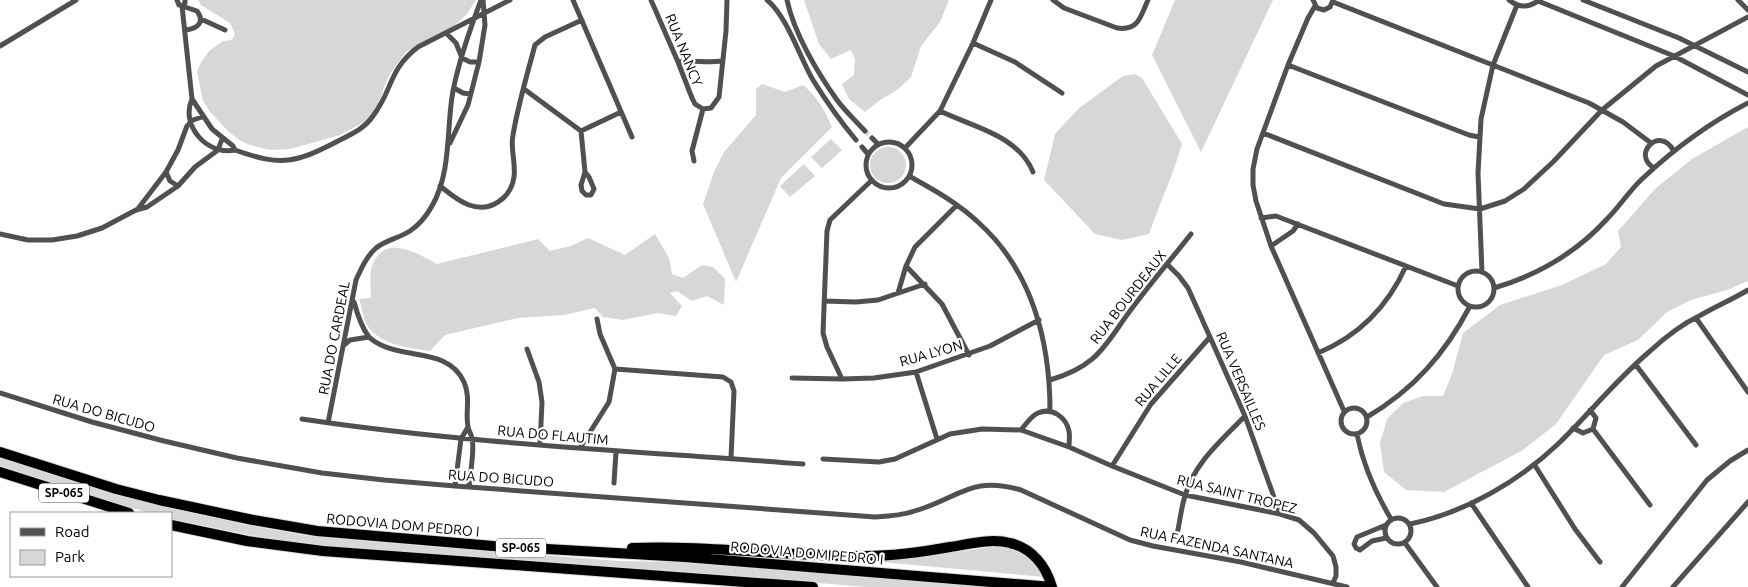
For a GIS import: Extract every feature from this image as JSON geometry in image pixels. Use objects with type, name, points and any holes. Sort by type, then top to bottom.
[{"type":"highway","name":"RODOVIA DOM PEDRO I","points":[[0,452],[116,489],[159,500],[283,526],[317,531],[417,541],[685,557],[1052,587]]},
{"type":"highway","name":"SP-065","points":[[0,472],[126,512]]},
{"type":"highway","name":"SP-065","points":[[172,525],[247,541],[315,550],[813,587]]},
{"type":"highway","points":[[564,550],[650,547],[866,556],[911,553],[994,541],[1010,543],[1029,551],[1045,568],[1052,587]]},
{"type":"highway","points":[[624,574],[726,587]]},
{"type":"street","points":[[0,46],[76,0]]},
{"type":"street","points":[[177,0],[182,6],[197,11],[201,19],[225,30]]},
{"type":"street","points":[[185,0],[182,6],[192,99],[189,110],[190,121],[195,132],[202,141],[218,150],[235,150],[269,160],[303,158],[356,132],[372,118],[380,107],[398,67],[406,56],[418,47],[510,0]]},
{"type":"street","points":[[449,145],[468,105],[479,62],[485,25],[482,0]]},
{"type":"street","points":[[449,145],[454,88],[474,17],[482,0]]},
{"type":"street","points":[[573,0],[632,137]]},
{"type":"street","name":"RUA NANCY","points":[[651,0],[692,98],[695,104],[703,109]]},
{"type":"street","points":[[694,161],[692,152],[703,109],[711,108],[718,97],[727,0]]},
{"type":"street","points":[[767,0],[779,14],[823,96],[856,140]]},
{"type":"street","points":[[787,0],[794,26],[818,72],[837,101],[865,131]]},
{"type":"street","points":[[904,148],[940,112],[991,0]]},
{"type":"street","points":[[1055,1],[1064,8],[1117,28],[1125,29],[1132,27],[1138,21],[1148,0]]},
{"type":"street","points":[[1509,0],[1517,5],[1530,6],[1538,1],[1674,56],[1748,95]]},
{"type":"street","points":[[1583,0],[1695,45],[1748,72]]},
{"type":"street","points":[[1738,0],[1748,10]]},
{"type":"street","points":[[1344,411],[1271,246],[1256,201],[1253,177],[1255,155],[1288,65],[1314,3],[1320,9],[1327,9],[1333,1],[1602,110],[1623,122],[1651,143]]},
{"type":"street","points":[[1482,272],[1478,173],[1479,137],[1484,101],[1493,65],[1517,5]]},
{"type":"street","points":[[1263,133],[1444,204],[1480,209],[1505,201],[1524,189],[1553,162],[1602,110],[1656,66],[1748,17]]},
{"type":"street","points":[[185,30],[195,28],[199,25],[201,19]]},
{"type":"street","points":[[440,186],[460,201],[471,206],[482,208],[504,199],[511,189],[514,176],[512,137],[535,46],[545,37],[582,20]]},
{"type":"street","points":[[446,33],[456,42],[462,58],[470,62],[479,62]]},
{"type":"street","points":[[973,43],[1015,62],[1062,93]]},
{"type":"street","points":[[678,62],[690,60],[709,63],[722,61]]},
{"type":"street","points":[[1288,65],[1469,135],[1479,137]]},
{"type":"street","points":[[454,88],[463,93],[470,94]]},
{"type":"street","points":[[524,89],[581,131],[585,172]]},
{"type":"street","points":[[192,99],[202,117],[212,129],[233,146],[235,150]]},
{"type":"street","points":[[1494,288],[1535,273],[1575,249],[1598,229],[1628,193],[1673,150],[1719,119],[1748,103]]},
{"type":"street","points":[[581,131],[622,112]]},
{"type":"street","points":[[940,112],[1000,137],[1028,160],[1033,172]]},
{"type":"street","points":[[136,210],[166,172],[190,121],[202,117]]},
{"type":"street","points":[[872,138],[878,144]]},
{"type":"street","points":[[0,234],[28,240],[65,238],[102,228],[136,210],[147,207],[178,186],[195,167],[218,150],[222,139]]},
{"type":"street","points":[[1654,168],[1648,164],[1645,154],[1651,143],[1658,140],[1664,141],[1673,150]]},
{"type":"street","points":[[892,142],[904,148],[912,161],[909,176],[902,184],[892,188],[881,186],[868,176],[865,165],[868,154],[878,144],[892,142]]},
{"type":"street","name":"RUA DO CARDEAL","points":[[328,423],[356,280],[364,261],[376,248],[409,232],[422,220],[433,205],[440,186],[449,145]]},
{"type":"street","points":[[862,147],[868,154]]},
{"type":"street","points":[[166,172],[170,181],[178,186]]},
{"type":"street","points":[[909,176],[957,205],[991,235],[1023,280],[1039,320],[1046,350],[1050,380],[1050,411]]},
{"type":"street","points":[[842,379],[826,347],[823,333],[827,231],[830,220],[872,180]]},
{"type":"street","points":[[898,293],[906,266],[915,247],[957,205]]},
{"type":"street","points":[[1262,218],[1276,216],[1458,286]]},
{"type":"street","points":[[1271,246],[1298,224]]},
{"type":"street","name":"RUA BOURDEAUX","points":[[1050,380],[1070,374],[1084,366],[1104,349],[1134,304],[1191,234]]},
{"type":"street","name":"RUA VERSAILLES","points":[[1166,264],[1188,288],[1245,416],[1280,514]]},
{"type":"street","points":[[906,266],[942,304],[969,354]]},
{"type":"street","points":[[1318,353],[1347,338],[1373,317],[1389,298],[1406,266]]},
{"type":"street","points":[[1473,271],[1482,272],[1492,280],[1494,288],[1492,297],[1487,304],[1479,307],[1470,306],[1460,298],[1458,286],[1465,275],[1473,271]]},
{"type":"street","points":[[824,301],[856,302],[878,300],[925,284]]},
{"type":"street","points":[[1410,524],[1440,516],[1471,503],[1508,482],[1534,464],[1660,343],[1696,318],[1748,290]]},
{"type":"street","points":[[353,299],[357,314],[369,337],[388,348],[444,361],[456,370],[464,380],[468,391],[468,427],[472,440],[469,487]]},
{"type":"street","points":[[1367,418],[1394,400],[1430,367],[1450,342],[1470,306]]},
{"type":"street","points":[[1696,318],[1748,392]]},
{"type":"street","points":[[580,448],[609,402],[615,369],[600,334],[598,319]]},
{"type":"street","name":"RUA LYON","points":[[792,378],[874,378],[916,372],[990,346],[1039,320]]},
{"type":"street","points":[[343,346],[350,340],[369,337]]},
{"type":"street","name":"RUA LILLE","points":[[1112,466],[1151,404],[1210,337]]},
{"type":"street","points":[[527,349],[539,382],[541,396],[540,445]]},
{"type":"street","points":[[1636,365],[1696,445]]},
{"type":"street","points":[[615,369],[723,377],[730,382],[734,391],[731,458]]},
{"type":"street","points":[[916,372],[937,439]]},
{"type":"street","name":"RUA DO BICUDO","points":[[0,393],[128,432],[237,458],[322,473],[384,480],[875,518],[901,516],[963,490],[983,485],[1004,485]]},
{"type":"street","points":[[1350,408],[1357,408],[1363,411],[1367,418],[1365,428],[1357,434],[1350,434],[1342,427],[1340,421],[1344,411],[1350,408]]},
{"type":"street","points":[[1590,410],[1596,418],[1593,429]]},
{"type":"street","points":[[1021,430],[1039,412],[1050,411],[1058,414],[1065,421],[1069,431],[1069,447]]},
{"type":"street","points":[[1177,534],[1185,495],[1196,470],[1245,416]]},
{"type":"street","name":"RUA DO FLAUTIM","points":[[302,419],[472,440],[803,464]]},
{"type":"street","points":[[455,486],[461,438],[468,427]]},
{"type":"street","points":[[1573,428],[1583,433],[1593,429]]},
{"type":"street","name":"RUA SAINT TROPEZ","points":[[823,459],[879,462],[895,459],[950,434],[982,429],[1021,430],[1069,447],[1185,495],[1280,514],[1298,520],[1314,533],[1333,556],[1336,567],[1336,576],[1333,583]]},
{"type":"street","points":[[1593,429],[1650,505]]},
{"type":"street","points":[[1357,434],[1371,481],[1392,519]]},
{"type":"street","points":[[1622,587],[1707,480],[1730,461],[1748,450]]},
{"type":"street","points":[[614,483],[616,451]]},
{"type":"street","points":[[1534,464],[1575,529],[1600,562]]},
{"type":"street","name":"RUA FAZENDA SANTANA","points":[[1004,485],[1021,490],[1130,540],[1152,546],[1241,562],[1347,587]]},
{"type":"street","points":[[1673,587],[1748,502]]},
{"type":"street","points":[[1471,503],[1528,587]]},
{"type":"street","points":[[1405,543],[1411,535],[1410,524],[1402,518],[1392,519],[1386,525],[1357,537],[1354,544],[1360,550],[1378,538],[1386,538],[1394,544],[1405,543],[1437,587]]},
{"type":"street","points":[[1386,525],[1384,531],[1386,538]]},
{"type":"green space","points":[[198,0],[476,0],[467,14],[454,26],[406,52],[391,72],[378,105],[368,120],[340,135],[290,149],[270,150],[239,140],[210,112],[203,101],[197,72],[200,64],[209,51],[223,41],[232,40],[235,34],[230,23],[201,5]]},
{"type":"green space","points":[[804,0],[949,0],[940,22],[921,46],[911,77],[897,90],[865,112],[849,99],[842,84],[854,75],[855,59],[851,50],[831,59],[819,44]]},
{"type":"green space","points":[[1175,0],[1273,0],[1201,152],[1152,55]]},
{"type":"green space","points":[[1135,74],[1142,78],[1182,144],[1149,234],[1122,240],[1095,234],[1044,180],[1055,134],[1078,109],[1123,76]]},
{"type":"green space","points":[[762,84],[785,92],[803,85],[820,104],[832,127],[781,178],[736,282],[703,204],[714,172],[724,152],[756,115],[756,89]]},
{"type":"green space","points":[[1748,127],[1748,281],[1727,290],[1691,300],[1667,312],[1638,340],[1604,355],[1556,424],[1523,450],[1444,492],[1406,490],[1384,472],[1380,443],[1387,419],[1403,403],[1423,396],[1443,396],[1452,374],[1463,333],[1500,305],[1562,285],[1606,264],[1621,247],[1618,231],[1656,188],[1692,159]]},
{"type":"green space","points":[[831,139],[842,150],[822,168],[811,157]]},
{"type":"green space","points":[[888,147],[901,152],[906,165],[901,178],[888,183],[875,178],[870,165],[875,152]]},
{"type":"green space","points":[[804,164],[815,176],[790,197],[780,186]]},
{"type":"green space","points":[[655,234],[669,258],[672,274],[683,278],[702,265],[713,267],[725,279],[724,305],[707,296],[692,301],[677,291],[670,293],[682,306],[676,316],[658,313],[623,320],[603,317],[595,308],[564,315],[518,318],[445,335],[430,351],[387,341],[372,332],[364,319],[359,299],[371,298],[370,277],[372,266],[377,256],[384,250],[402,248],[437,264],[538,239],[550,251],[571,246],[588,238],[625,255]]},
{"type":"green space","points":[[0,457],[154,504],[243,524],[309,536],[619,561],[676,562],[989,587],[866,587],[675,571],[326,547],[249,535],[174,520],[172,519],[172,512],[146,512],[0,466]]},
{"type":"green space","points":[[992,547],[1010,549],[1023,554],[1034,563],[1044,577],[881,562],[854,562],[852,559],[914,558]]},
{"type":"tunnel","points":[[865,131],[872,138]]}]
